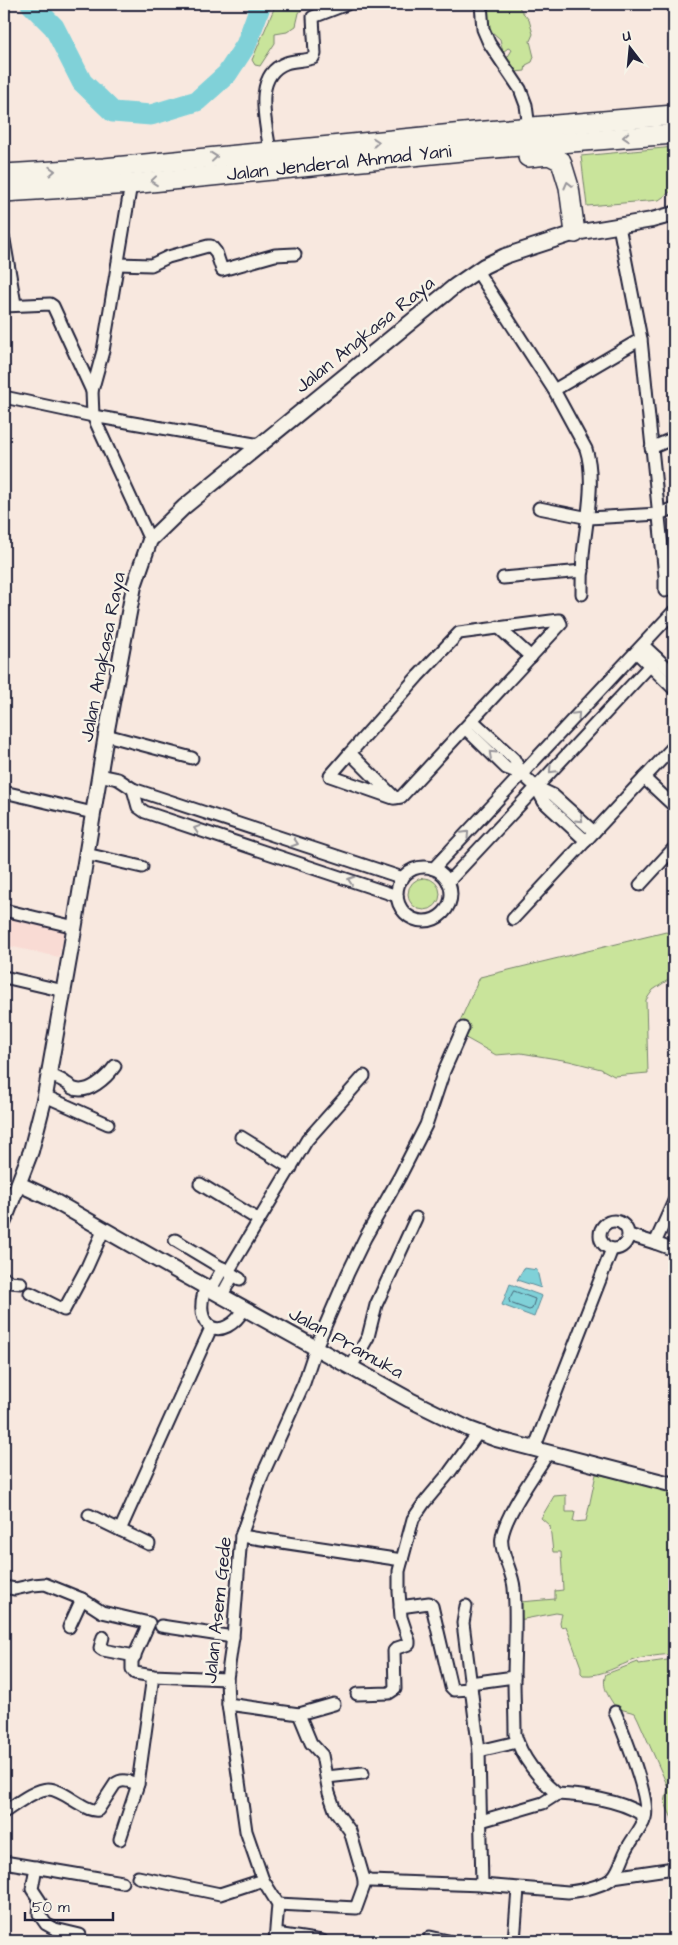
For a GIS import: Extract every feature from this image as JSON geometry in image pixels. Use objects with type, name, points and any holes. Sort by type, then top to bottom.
[{"type":"highway","name":"Jalan Jenderal Ahmad Yani","points":[[4,174],[104,168],[674,115]]},
{"type":"highway","name":"Jalan Jenderal Ahmad Yani","points":[[4,192],[131,184],[429,154],[674,134]]},
{"type":"highway","points":[[429,154],[443,160],[458,162],[549,155],[557,158],[561,161],[569,187],[575,234]]},
{"type":"street","points":[[270,152],[265,112],[265,86],[268,77],[275,69],[286,62],[313,58],[315,54],[313,17],[347,4]]},
{"type":"street","points":[[481,4],[483,29],[489,43],[520,89],[526,105],[529,128]]},
{"type":"street","points":[[131,184],[103,351],[92,391],[93,416],[150,540]]},
{"type":"street","name":"Jalan Angkasa Raya","points":[[4,1221],[34,1143],[45,1096],[93,813],[106,776],[106,735],[134,586],[150,540],[184,507],[454,286],[477,270],[498,259],[575,234],[674,214]]},
{"type":"street","points":[[619,226],[641,340],[659,514],[670,574],[665,591]]},
{"type":"street","points":[[4,240],[9,305],[50,304],[55,308],[92,391]]},
{"type":"street","points":[[118,264],[151,265],[208,246],[211,246],[216,252],[222,270],[275,255],[294,254]]},
{"type":"street","points":[[477,270],[554,390],[588,455],[589,518],[583,554],[582,594]]},
{"type":"street","points":[[554,390],[641,340]]},
{"type":"street","points":[[4,397],[93,416],[260,445]]},
{"type":"street","points":[[651,448],[674,438]]},
{"type":"street","points":[[539,508],[589,518],[659,514],[674,508]]},
{"type":"street","points":[[503,578],[583,571]]},
{"type":"street","points":[[433,869],[674,611]]},
{"type":"street","points":[[559,620],[561,624],[531,657],[400,797],[395,798],[330,776],[457,635],[498,627],[559,620]]},
{"type":"street","points":[[498,627],[531,657]]},
{"type":"street","points":[[639,649],[653,662],[674,689]]},
{"type":"street","points":[[653,662],[674,674]]},
{"type":"street","points":[[448,882],[653,662]]},
{"type":"street","points":[[468,724],[514,759],[522,774],[536,787],[544,802],[590,836]]},
{"type":"street","points":[[106,735],[192,758]]},
{"type":"street","points":[[513,919],[674,746]]},
{"type":"street","points":[[350,753],[395,798]]},
{"type":"street","points":[[106,776],[133,789],[403,878]]},
{"type":"street","points":[[644,778],[674,806]]},
{"type":"street","points":[[133,789],[138,807],[145,812],[397,896]]},
{"type":"street","points":[[4,792],[93,813]]},
{"type":"street","points":[[257,848],[262,832]]},
{"type":"street","points":[[640,885],[674,848]]},
{"type":"street","points":[[86,854],[142,867]]},
{"type":"street","points":[[420,868],[433,869],[442,874],[448,882],[451,895],[447,908],[437,918],[431,920],[417,920],[406,914],[401,908],[397,896],[403,878],[420,868]]},
{"type":"street","points":[[4,910],[75,927]]},
{"type":"street","points":[[4,977],[64,991]]},
{"type":"street","name":"Jalan Asem Gede","points":[[278,1904],[263,1880],[246,1831],[228,1704],[227,1679],[234,1637],[241,1536],[262,1476],[304,1383],[316,1348],[365,1238],[426,1125],[444,1072],[463,1028]]},
{"type":"street","points":[[49,1074],[63,1080],[73,1088],[81,1089],[96,1085],[115,1066]]},
{"type":"street","points":[[245,1308],[240,1316],[229,1325],[221,1328],[211,1328],[201,1313],[201,1299],[231,1274],[259,1220],[307,1140],[364,1076]]},
{"type":"street","points":[[45,1096],[108,1124]]},
{"type":"street","points":[[241,1137],[291,1168]]},
{"type":"street","name":"Jalan Pramuka","points":[[19,1184],[47,1197],[410,1400],[478,1433],[674,1485]]},
{"type":"street","points":[[200,1184],[259,1220]]},
{"type":"street","points":[[655,1243],[674,1201]]},
{"type":"street","points":[[351,1367],[368,1337],[376,1305],[416,1218]]},
{"type":"street","points":[[611,1221],[622,1222],[626,1226],[629,1235],[626,1244],[620,1248],[612,1249],[603,1243],[601,1238],[602,1228],[611,1221]]},
{"type":"street","points":[[30,1293],[64,1310],[87,1268],[104,1229]]},
{"type":"street","points":[[629,1235],[674,1250]]},
{"type":"street","points":[[176,1240],[231,1274]]},
{"type":"street","points":[[612,1249],[541,1451],[505,1526],[501,1545],[514,1586],[516,1622],[514,1677],[517,1742],[531,1766],[556,1794],[594,1798],[632,1808],[641,1814],[642,1823]]},
{"type":"street","points":[[4,1278],[10,1282],[21,1283]]},
{"type":"street","points":[[120,1530],[211,1328]]},
{"type":"street","points":[[357,1694],[389,1693],[395,1689],[394,1652],[397,1648],[409,1642],[401,1617],[399,1578],[402,1560],[414,1519],[424,1503],[478,1433]]},
{"type":"street","points":[[89,1515],[149,1544]]},
{"type":"street","points":[[241,1536],[402,1560]]},
{"type":"street","points":[[4,1587],[15,1588],[45,1584],[82,1599],[102,1612],[155,1625],[234,1637]]},
{"type":"street","points":[[69,1627],[82,1599]]},
{"type":"street","points":[[400,1607],[429,1603],[432,1606],[451,1687],[454,1690],[458,1691],[470,1686],[514,1677]]},
{"type":"street","points":[[466,1606],[462,1623],[479,1750],[482,1885]]},
{"type":"street","points":[[155,1625],[135,1656],[132,1665],[134,1673],[153,1676],[227,1679]]},
{"type":"street","points":[[103,1637],[100,1648],[102,1650],[135,1656]]},
{"type":"street","points":[[120,1838],[138,1784],[153,1676]]},
{"type":"street","points":[[228,1704],[298,1714],[334,1704]]},
{"type":"street","points":[[613,1877],[646,1816],[643,1789],[615,1712]]},
{"type":"street","points":[[298,1714],[311,1743],[322,1755],[329,1793],[335,1810],[350,1831],[364,1879],[356,1908],[278,1904],[276,1937],[322,1941]]},
{"type":"street","points":[[479,1750],[517,1742]]},
{"type":"street","points":[[327,1777],[363,1773]]},
{"type":"street","points":[[4,1812],[30,1795],[47,1788],[89,1808],[98,1810],[119,1781],[138,1784]]},
{"type":"street","points":[[481,1821],[543,1804],[556,1794]]},
{"type":"street","points":[[4,1862],[122,1882]]},
{"type":"street","points":[[36,1867],[32,1889],[40,1901],[39,1914],[46,1924],[56,1929],[80,1935],[79,1941]]},
{"type":"street","points":[[364,1879],[370,1881],[482,1885],[568,1892],[579,1891],[613,1877],[674,1868]]},
{"type":"street","points":[[138,1877],[220,1894],[263,1880]]},
{"type":"street","points":[[514,1941],[518,1889]]},
{"type":"street","points":[[430,1937],[448,1941]]},
{"type":"shaded area","points":[[4,912],[66,927],[59,957],[4,945]]},
{"type":"green space","points":[[276,4],[305,4],[299,13],[296,26],[287,32],[275,34],[275,43],[260,66],[255,65],[252,60]]},
{"type":"green space","points":[[473,4],[519,4],[520,9],[529,20],[533,34],[530,41],[534,57],[532,62],[526,65],[525,71],[515,72],[507,58],[512,50],[508,48],[503,52],[500,39],[491,31],[487,22],[486,13]]},
{"type":"green space","points":[[674,147],[674,189],[659,200],[587,206],[581,156]]},
{"type":"green space","points":[[424,878],[436,882],[440,894],[436,906],[424,910],[412,906],[408,894],[412,882]]},
{"type":"green space","points":[[666,932],[674,936],[674,976],[653,990],[646,1000],[648,1073],[614,1076],[601,1069],[569,1061],[521,1053],[496,1055],[455,1032],[480,977]]},
{"type":"green space","points":[[596,1474],[674,1490],[674,1654],[640,1659],[597,1674],[583,1675],[566,1626],[561,1627],[562,1614],[556,1613],[519,1620],[520,1602],[555,1599],[555,1591],[563,1590],[561,1552],[553,1552],[550,1526],[541,1518],[554,1496],[566,1495],[566,1512],[575,1512],[573,1522],[586,1521]]},
{"type":"green space","points":[[674,1659],[674,1823],[665,1803],[668,1787],[635,1713],[616,1708],[606,1692],[604,1683],[606,1674],[638,1662],[639,1664]]},
{"type":"water","points":[[524,1268],[537,1270],[541,1288],[517,1280]]},
{"type":"water","points":[[510,1284],[542,1296],[534,1317],[502,1305]]},
{"type":"waterway","points":[[31,4],[54,27],[82,82],[113,112],[151,115],[197,101],[227,74],[246,45],[261,4]]}]
